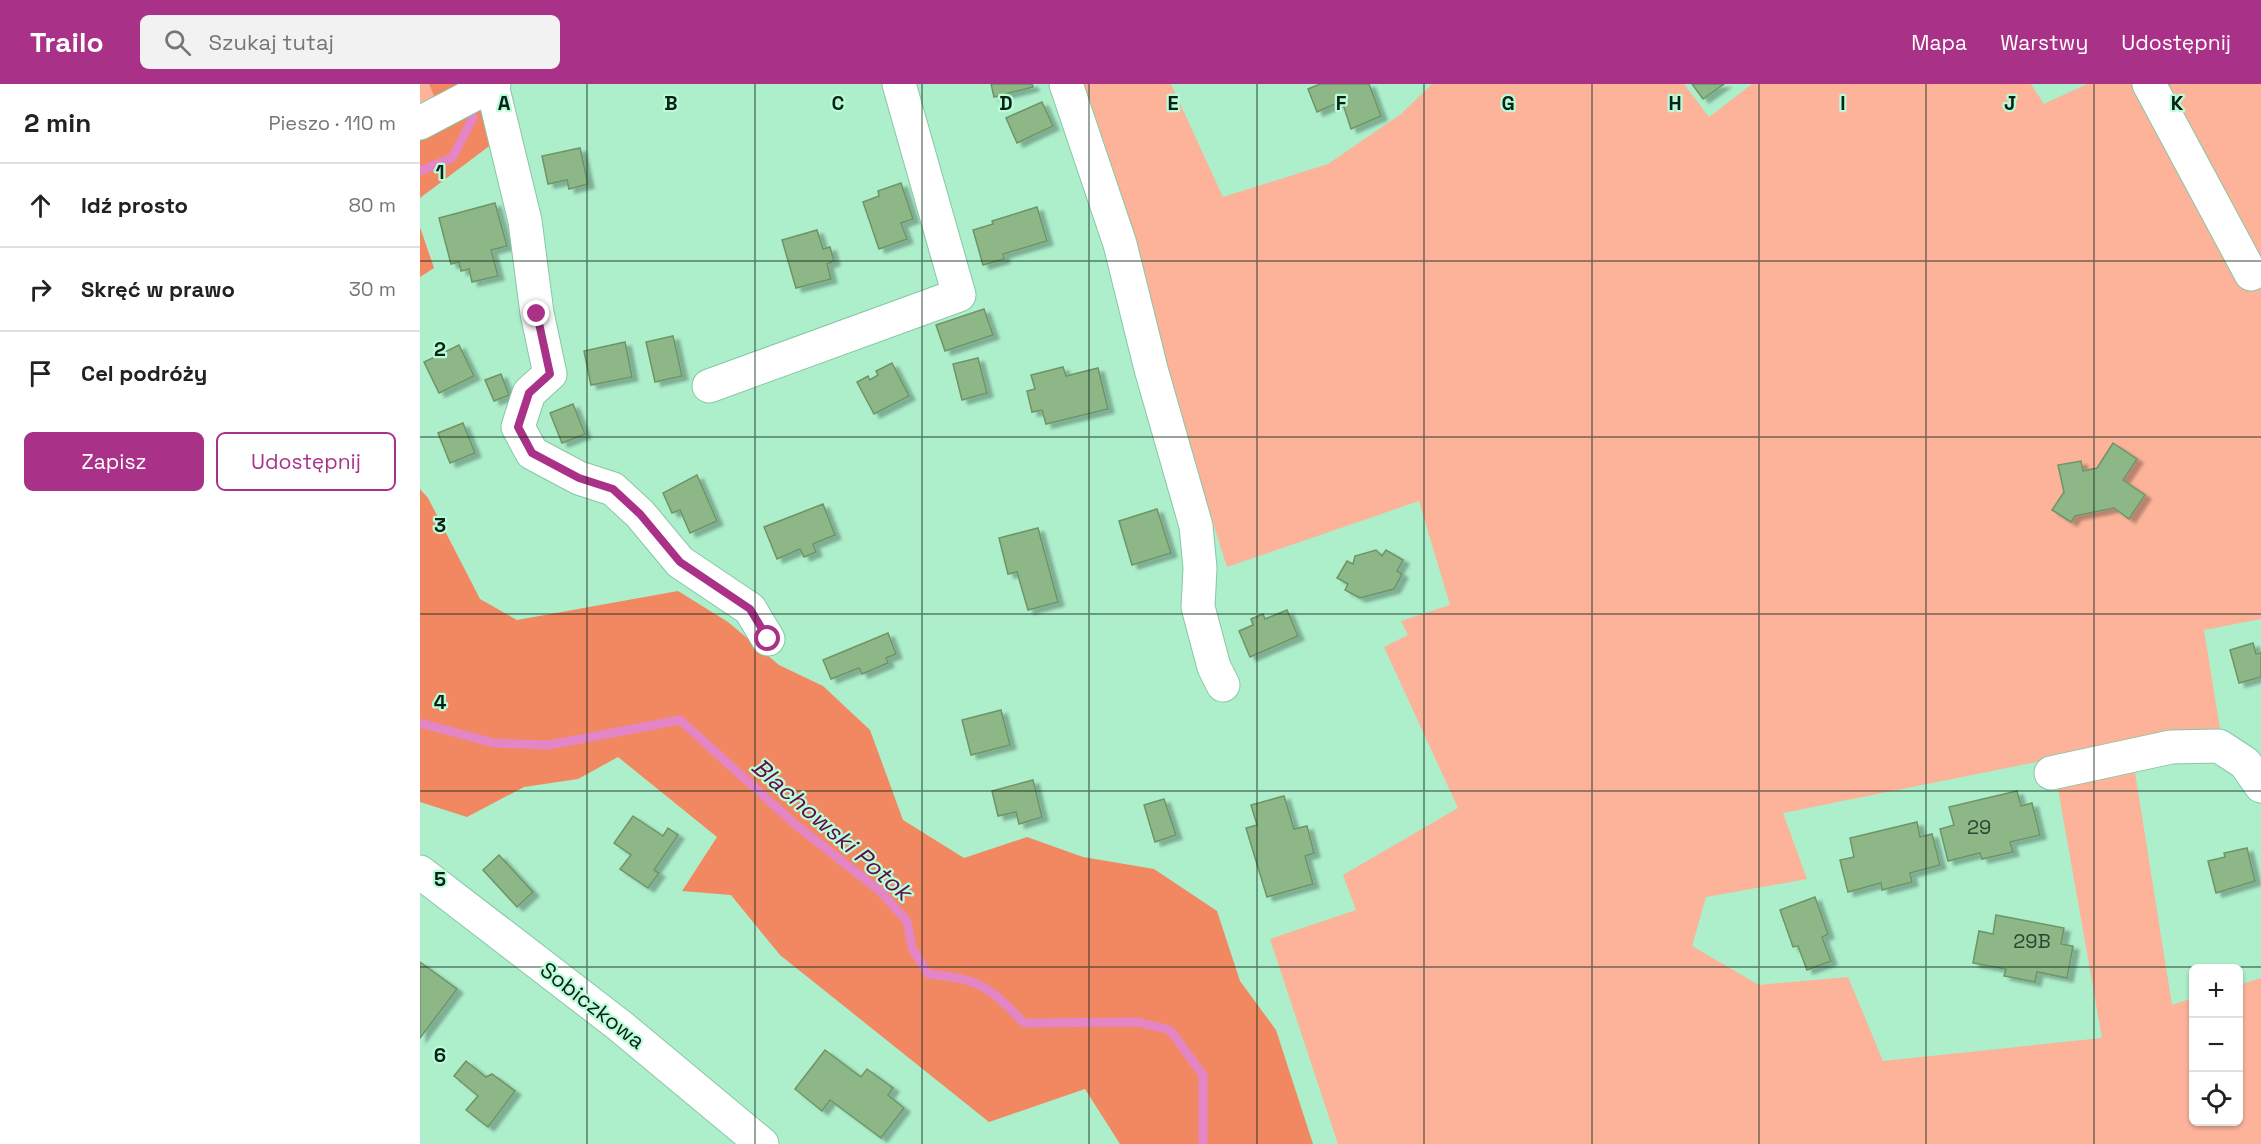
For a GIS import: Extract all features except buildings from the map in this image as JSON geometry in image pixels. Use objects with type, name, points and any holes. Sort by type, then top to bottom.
[{"type":"street","points":[[709,386],[959,295],[899,84]]},
{"type":"street","points":[[1066,84],[1120,244],[1151,369],[1196,526],[1200,568],[1198,607],[1214,667],[1222,685]]},
{"type":"street","points":[[2149,84],[2251,274]]},
{"type":"street","points":[[420,123],[479,92],[525,221],[537,314],[550,374],[529,393],[518,427],[532,453],[579,478],[613,489],[640,514],[680,562],[750,609],[768,639]]},
{"type":"street","points":[[2051,773],[2171,747],[2219,746],[2245,763],[2261,786]]},
{"type":"street","name":"Sobiczkowa","points":[[420,872],[619,1025],[762,1144]]},
{"type":"shaded area","points":[[420,84],[429,84],[435,98],[420,106]]},
{"type":"shaded area","points":[[429,84],[458,84],[435,98]]},
{"type":"shaded area","points":[[1070,84],[1171,84],[1223,197],[1328,164],[1401,114],[1432,84],[1684,84],[1709,117],[1752,84],[2031,84],[2044,104],[2087,84],[2261,84],[2261,619],[2204,630],[2220,729],[2096,750],[1783,813],[1807,879],[1706,897],[1692,946],[1759,985],[1848,977],[1883,1061],[2102,1038],[2057,783],[2134,766],[2172,1005],[2189,999],[2189,1126],[2243,1126],[2243,984],[2261,978],[2261,1144],[1338,1144],[1270,939],[1356,910],[1343,875],[1458,808],[1384,647],[1408,635],[1401,621],[1450,605],[1419,501],[1227,567],[1135,278]]},
{"type":"shaded area","points":[[482,99],[508,132],[420,198],[420,135]]},
{"type":"shaded area","points":[[420,227],[434,268],[420,277]]},
{"type":"shaded area","points":[[420,489],[428,498],[480,599],[517,620],[678,591],[728,622],[779,665],[823,686],[870,730],[903,820],[964,858],[1027,837],[1083,857],[1154,869],[1217,911],[1240,981],[1276,1030],[1313,1144],[1120,1144],[1085,1089],[989,1122],[780,955],[731,895],[682,891],[717,837],[618,757],[578,779],[524,787],[467,817],[420,802]]},
{"type":"waterway","points":[[420,171],[452,158],[473,118],[470,104]]},
{"type":"waterway","name":"Blachowski Potok","points":[[420,723],[494,743],[549,745],[680,720],[796,825],[881,892],[907,921],[912,948],[928,974],[960,979],[982,987],[1001,1000],[1024,1023],[1137,1022],[1170,1030],[1203,1075],[1203,1144]]},
{"type":"route","points":[[537,314],[550,374],[529,393],[518,427],[532,453],[579,478],[613,489],[640,514],[680,562],[718,590],[750,609],[768,639]]}]
